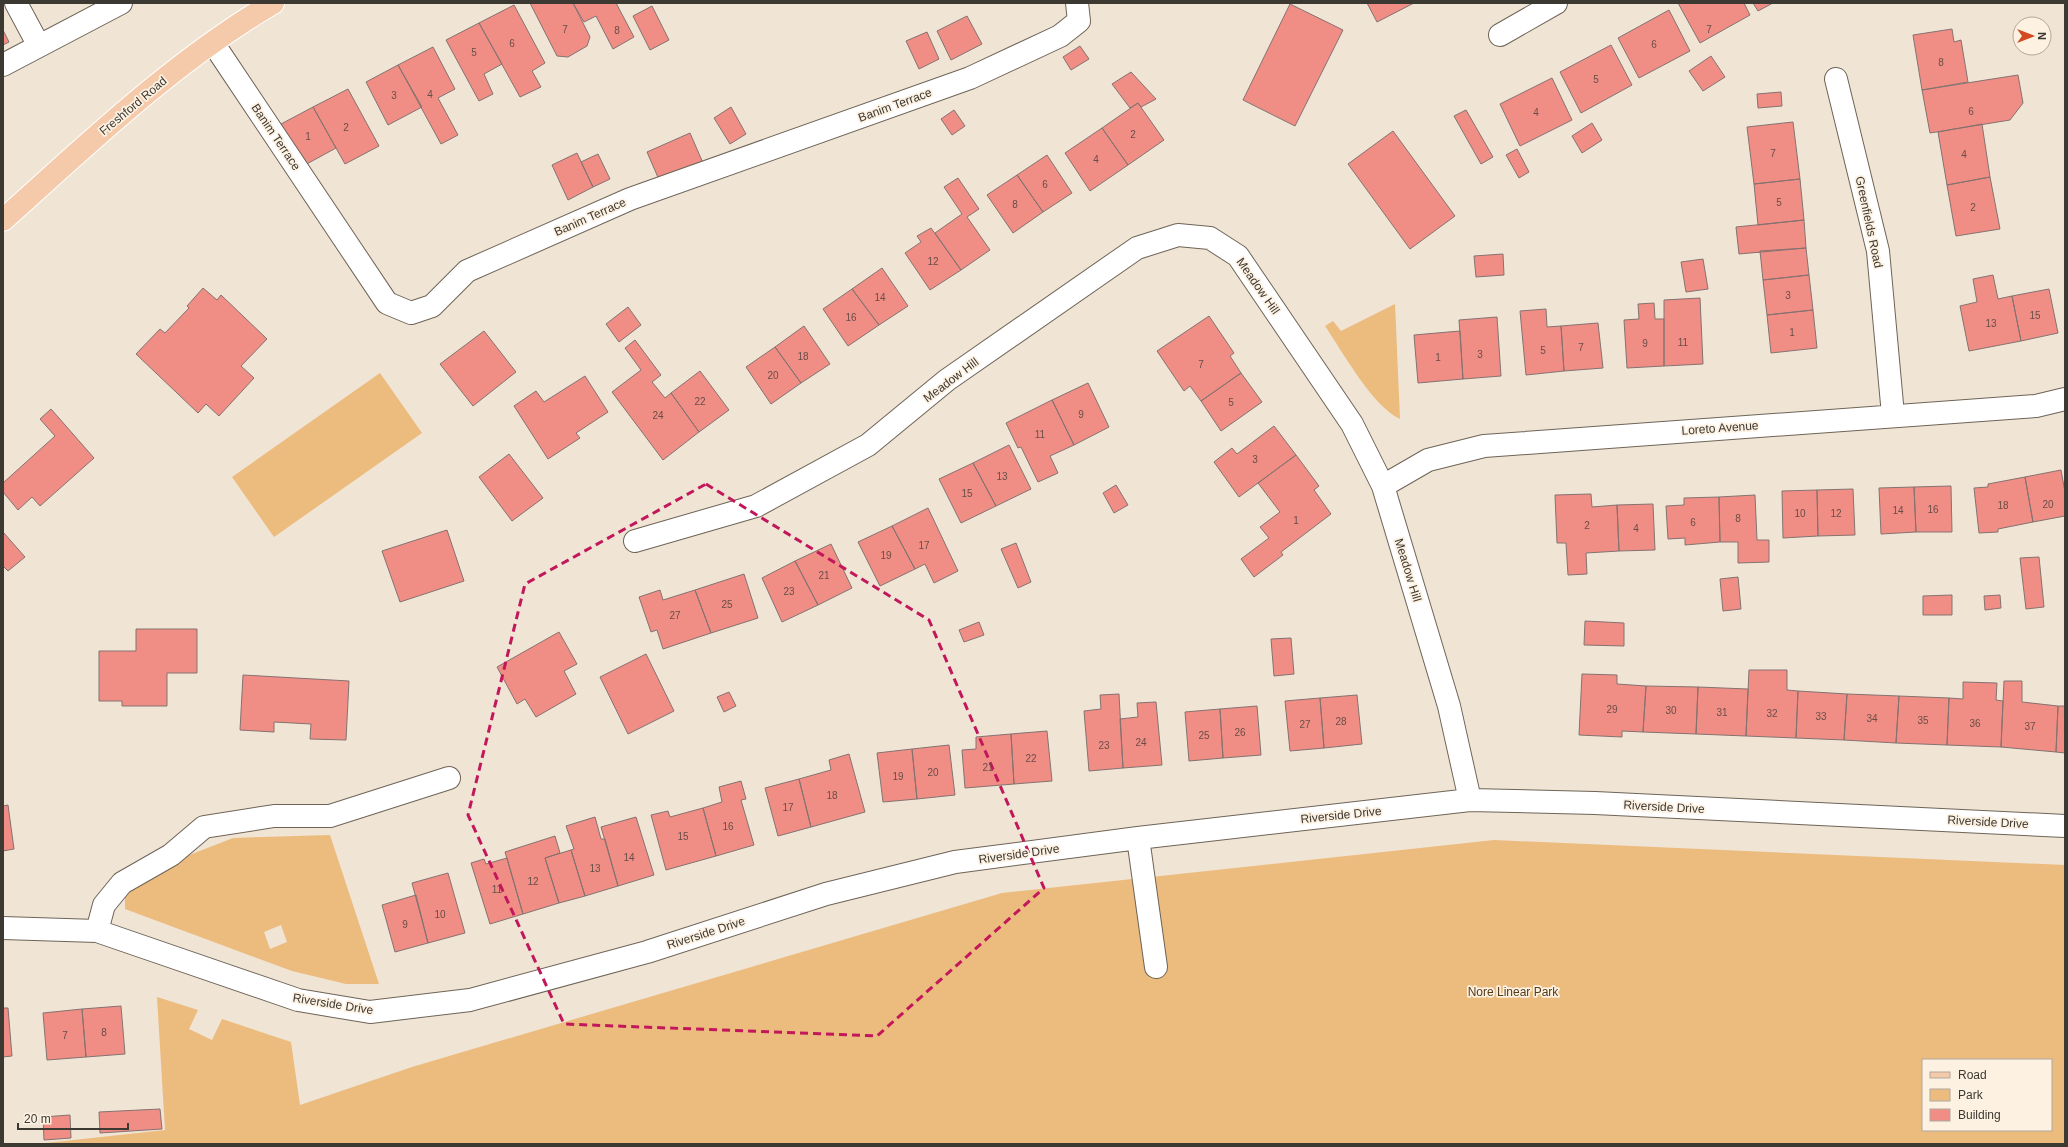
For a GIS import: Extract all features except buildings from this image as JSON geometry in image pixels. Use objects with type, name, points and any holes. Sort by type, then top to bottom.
[{"type":"main road","name":"Freshford Road","points":[[3,220],[127,109],[213,43],[273,3]]},
{"type":"street","points":[[16,3],[39,46]]},
{"type":"street","points":[[3,65],[121,3]]},
{"type":"street","name":"Banim Terrace","points":[[213,43],[387,302],[411,313],[432,306],[467,271],[630,199],[970,78],[1060,36],[1079,20],[1076,3]]},
{"type":"street","points":[[1500,35],[1556,3]]},
{"type":"street","name":"Greenfields Road","points":[[1836,79],[1878,251],[1893,415]]},
{"type":"street","name":"Meadow Hill","points":[[635,541],[756,506],[868,445],[947,380],[1137,248],[1178,235],[1210,238],[1238,256],[1352,424],[1383,486],[1449,706],[1470,800]]},
{"type":"street","name":"Loreto Avenue","points":[[1383,486],[1428,460],[1484,446],[1893,415],[2036,406],[2065,399]]},
{"type":"street","points":[[97,931],[104,905],[122,883],[171,855],[204,827],[274,816],[330,816],[449,778]]},
{"type":"street","name":"Riverside Drive","points":[[3,928],[97,931],[298,1000],[370,1012],[470,1000],[648,952],[826,894],[955,862],[1138,838],[1470,800],[1595,804],[2065,826]]},
{"type":"street","points":[[1138,838],[1156,967]]},
{"type":"highlighted area","points":[[706,484],[929,620],[1044,888],[877,1036],[564,1024],[468,815],[525,584]]},
{"type":"green space","points":[[1395,304],[1400,419],[1390,413],[1369,391],[1325,326],[1333,321],[1341,331]]},
{"type":"green space","points":[[380,373],[422,433],[274,537],[232,477]]},
{"type":"green space","points":[[330,835],[379,984],[346,984],[292,971],[125,909],[125,894],[174,861],[233,838]],"holes":[[[281,925],[287,942],[270,949],[264,932]]]},
{"type":"green space","name":"Nore Linear Park","points":[[1494,840],[2065,865],[2065,1144],[46,1144],[165,1130],[157,997],[198,1010],[189,1029],[212,1040],[222,1019],[291,1042],[300,1105],[412,1067],[1002,893]]}]
